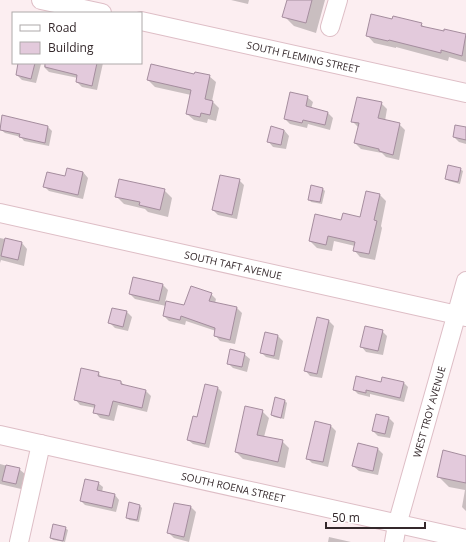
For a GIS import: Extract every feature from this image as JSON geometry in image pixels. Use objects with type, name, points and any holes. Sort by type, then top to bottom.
[{"type":"street","points":[[41,0],[97,12]]},
{"type":"street","points":[[330,27],[338,0]]},
{"type":"street","name":"SOUTH FLEMING STREET","points":[[142,21],[466,93]]},
{"type":"street","name":"SOUTH TAFT AVENUE","points":[[0,213],[461,316]]},
{"type":"street","name":"WEST TROY AVENUE","points":[[395,533],[461,316],[466,281]]},
{"type":"street","name":"SOUTH ROENA STREET","points":[[0,435],[395,533],[466,540]]},
{"type":"street","points":[[19,542],[41,444]]},
{"type":"building","points":[[287,0],[312,0],[306,23],[282,17]]},
{"type":"building","points":[[371,14],[392,19],[393,16],[422,23],[421,26],[466,34],[462,56],[441,50],[441,53],[366,36]]},
{"type":"building","points":[[18,64],[35,64],[31,79],[16,75]]},
{"type":"building","points":[[45,64],[97,64],[92,86],[76,82],[77,75],[45,67]]},
{"type":"building","points":[[151,64],[194,74],[195,72],[210,75],[205,99],[213,101],[210,115],[201,113],[200,117],[186,114],[191,90],[147,80]]},
{"type":"building","points":[[290,92],[308,96],[306,106],[328,112],[325,125],[303,120],[302,123],[284,119]]},
{"type":"building","points":[[357,97],[382,102],[378,118],[400,123],[393,155],[379,151],[379,149],[354,143],[359,123],[351,122]]},
{"type":"building","points":[[2,115],[48,126],[45,143],[19,137],[20,134],[0,130]]},
{"type":"building","points":[[455,125],[466,127],[466,140],[453,137]]},
{"type":"building","points":[[271,126],[284,130],[281,145],[267,142]]},
{"type":"building","points":[[448,165],[461,168],[458,182],[445,179]]},
{"type":"building","points":[[67,168],[83,172],[78,195],[43,187],[47,172],[65,176]]},
{"type":"building","points":[[220,175],[240,179],[232,215],[212,210]]},
{"type":"building","points":[[119,179],[165,189],[160,210],[139,205],[140,202],[115,197]]},
{"type":"building","points":[[311,185],[323,188],[320,202],[308,200]]},
{"type":"building","points":[[366,191],[380,194],[374,220],[377,221],[369,254],[353,251],[355,242],[328,236],[326,245],[309,241],[315,214],[341,220],[343,213],[360,217]]},
{"type":"building","points":[[5,238],[22,242],[18,260],[1,256]]},
{"type":"building","points":[[133,277],[163,284],[159,301],[129,294]]},
{"type":"building","points":[[191,286],[212,293],[209,301],[237,307],[230,340],[214,336],[215,328],[181,316],[180,320],[163,316],[166,301],[184,305]]},
{"type":"building","points":[[112,308],[127,311],[123,327],[108,323]]},
{"type":"building","points":[[317,317],[329,320],[317,374],[304,371]]},
{"type":"building","points":[[365,326],[383,330],[378,351],[360,347]]},
{"type":"building","points":[[265,332],[278,335],[274,356],[260,353]]},
{"type":"building","points":[[230,349],[245,353],[242,367],[227,364]]},
{"type":"building","points":[[81,368],[99,372],[98,376],[121,381],[121,384],[146,390],[142,408],[113,401],[109,416],[93,413],[95,405],[74,400]]},
{"type":"building","points":[[356,376],[381,382],[382,377],[404,382],[400,398],[366,390],[366,393],[353,390]]},
{"type":"building","points":[[205,384],[218,387],[205,444],[187,440],[193,416],[197,417]]},
{"type":"building","points":[[275,397],[285,400],[281,418],[271,415]]},
{"type":"building","points":[[245,406],[263,410],[257,435],[283,440],[278,462],[235,452]]},
{"type":"building","points":[[376,414],[389,417],[385,434],[372,431]]},
{"type":"building","points":[[315,421],[331,425],[323,462],[306,459]]},
{"type":"building","points":[[358,443],[378,448],[373,471],[352,466]]},
{"type":"building","points":[[443,450],[466,456],[466,483],[437,477]]},
{"type":"building","points":[[6,465],[20,468],[16,484],[2,481]]},
{"type":"building","points":[[85,479],[99,482],[97,490],[115,494],[112,508],[80,501]]},
{"type":"building","points":[[129,502],[140,505],[137,520],[126,518]]},
{"type":"building","points":[[174,503],[191,506],[184,537],[167,533]]},
{"type":"building","points":[[53,524],[66,527],[63,541],[50,538]]}]
